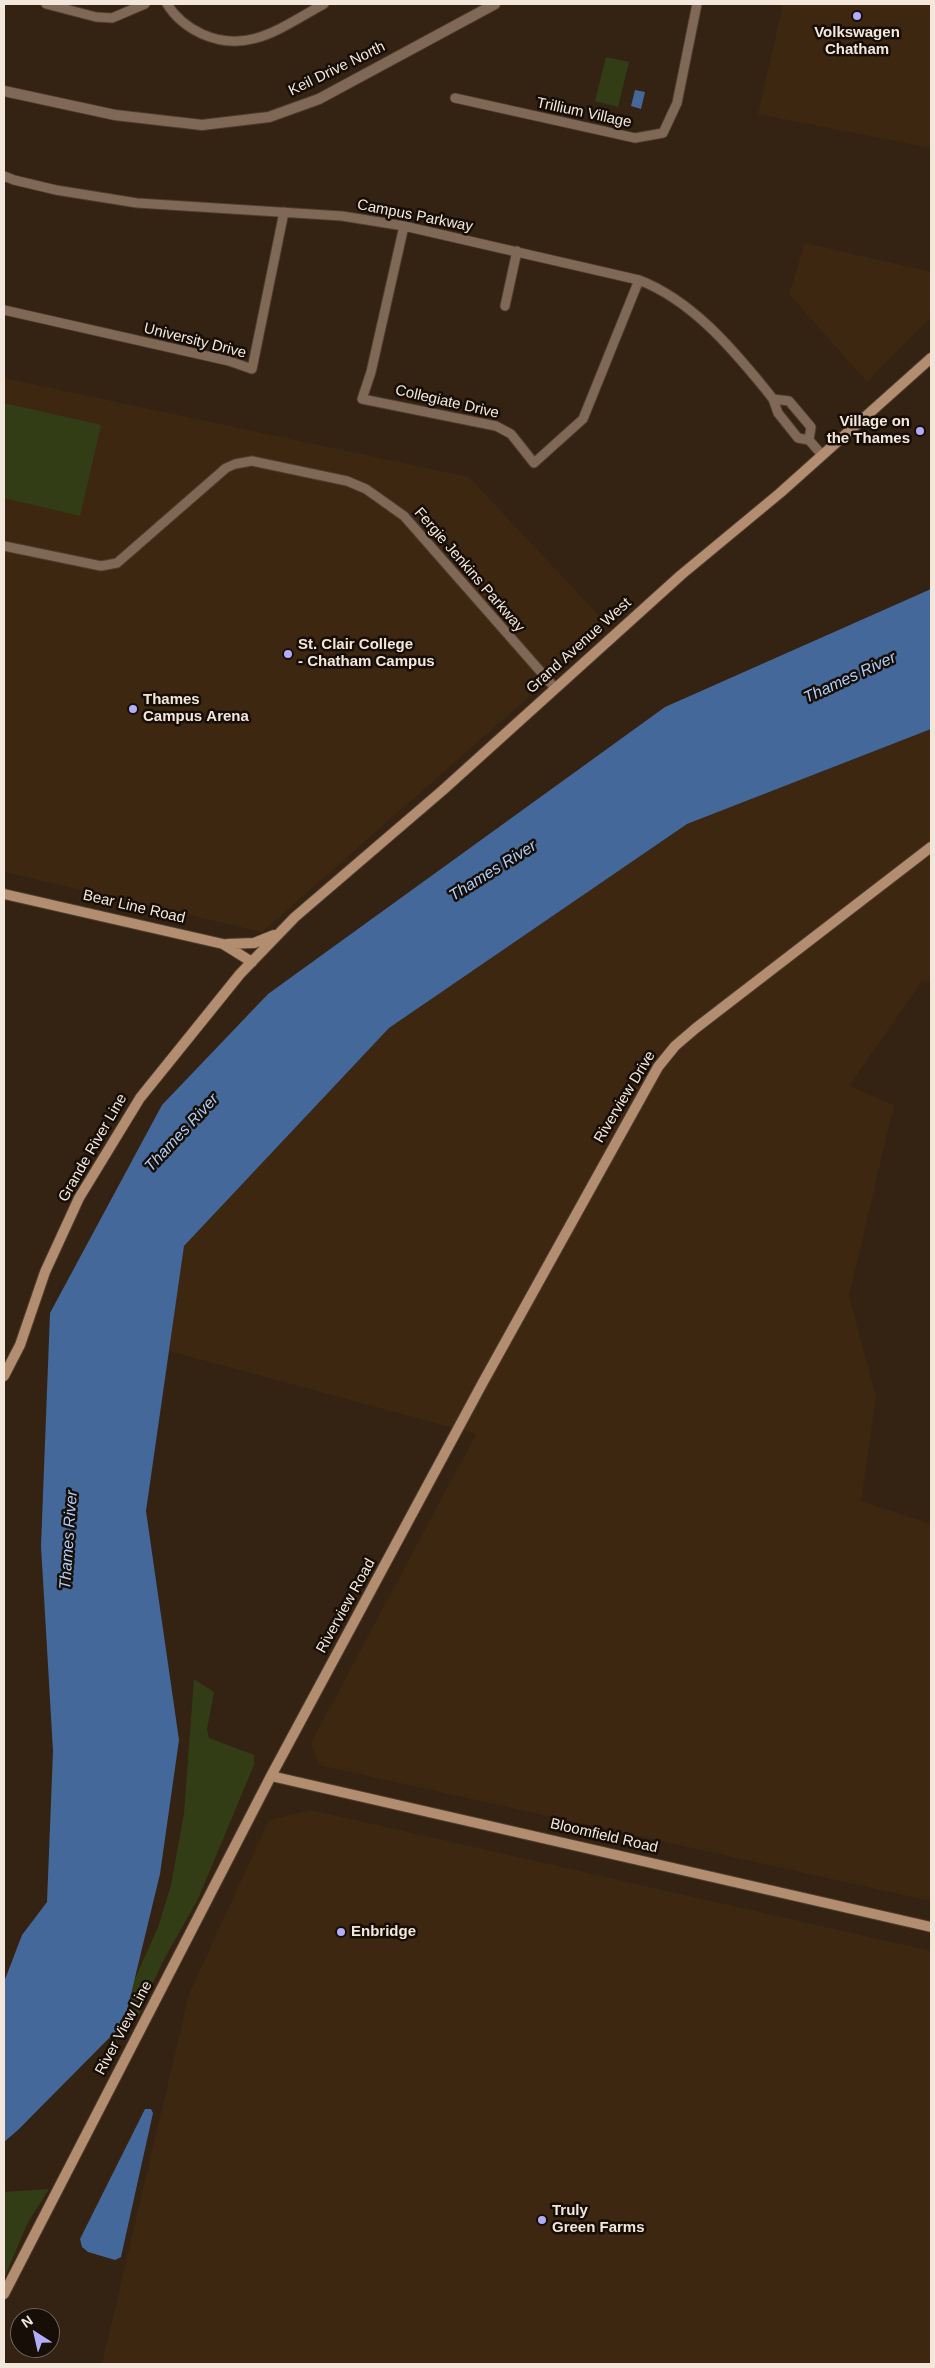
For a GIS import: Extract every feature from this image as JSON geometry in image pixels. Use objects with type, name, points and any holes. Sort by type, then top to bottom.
[{"type":"main road","name":"Grand Avenue West","points":[[252,962],[287,926],[681,575],[723,542],[931,358]]},
{"type":"main road","name":"Riverview Drive","points":[[448,1450],[644,1089],[670,1051],[696,1028],[931,847]]},
{"type":"main road","name":"Bear Line Road","points":[[4,894],[223,944],[252,962]]},
{"type":"main road","points":[[223,944],[263,941],[287,926]]},
{"type":"main road","name":"Grande River Line","points":[[4,1376],[20,1345],[45,1272],[79,1198],[140,1098],[252,962]]},
{"type":"main road","name":"Riverview Road","points":[[271,1776],[448,1450]]},
{"type":"main road","name":"Bloomfield Road","points":[[271,1776],[931,1927]]},
{"type":"main road","name":"River View Line","points":[[4,2294],[271,1776]]},
{"type":"street","points":[[46,4],[96,17],[112,18],[145,4]]},
{"type":"street","points":[[167,4],[181,22],[198,32],[217,39],[243,42],[267,35],[324,4]]},
{"type":"street","name":"Keil Drive North","points":[[4,91],[115,115],[194,124],[260,118],[318,99],[495,4]]},
{"type":"street","name":"Trillium Village","points":[[455,98],[635,138],[663,133],[677,104],[697,4]]},
{"type":"street","name":"Campus Parkway","points":[[4,176],[56,190],[138,203],[342,216],[404,226],[638,280],[659,288],[696,314],[774,399],[778,413],[798,438],[809,440],[822,454]]},
{"type":"street","name":"University Drive","points":[[4,310],[252,369],[284,212]]},
{"type":"street","name":"Collegiate Drive","points":[[404,226],[371,372],[362,399],[496,426],[511,434],[534,463],[584,419],[638,280]]},
{"type":"street","points":[[505,306],[517,251]]},
{"type":"street","name":"Campus Parkway","points":[[774,399],[789,401],[811,427],[809,440]]},
{"type":"street","name":"Fergie Jenkins Parkway","points":[[4,546],[101,566],[117,563],[226,468],[244,462],[252,461],[347,481],[366,489],[404,516],[555,688]]},
{"type":"shaded area","points":[[783,4],[931,4],[931,148],[758,114]]},
{"type":"shaded area","points":[[805,243],[931,272],[931,317],[867,382],[789,294]]},
{"type":"shaded area","name":"St. Clair College - Chatham Campus","points":[[4,378],[469,477],[605,622],[540,687],[262,932],[4,872]]},
{"type":"shaded area","points":[[931,729],[931,983],[922,981],[849,1086],[894,1105],[849,1296],[876,1396],[861,1501],[931,1524],[931,1901],[319,1765],[311,1743],[476,1434],[169,1351],[184,1246],[389,1028],[687,824]]},
{"type":"shaded area","name":"Truly Green Farms","points":[[311,1810],[931,1951],[931,2364],[102,2364],[189,1994],[269,1820]]},
{"type":"green space","points":[[606,57],[629,62],[618,107],[595,101]]},
{"type":"green space","points":[[4,403],[101,425],[80,516],[4,498]]},
{"type":"green space","points":[[194,1679],[214,1692],[207,1729],[209,1738],[254,1755],[254,1765],[198,1899],[162,1963],[138,2017],[114,2043],[125,2025],[133,2003],[130,1990],[158,1927],[171,1885],[184,1813]]},
{"type":"green space","points":[[49,2189],[27,2224],[4,2279],[4,2192]]},
{"type":"water","points":[[635,90],[645,92],[641,109],[631,106]]},
{"type":"water","name":"Thames River","points":[[931,589],[931,729],[687,824],[389,1028],[184,1246],[146,1511],[179,1740],[160,1874],[124,2023],[4,2142],[4,1982],[22,1935],[47,1902],[53,1751],[41,1546],[50,1313],[162,1105],[268,994],[665,707]]},
{"type":"water","points":[[145,2109],[151,2109],[153,2113],[121,2257],[115,2260],[88,2252],[82,2247],[80,2239]]},
{"type":"place","name":"Volkswagen Chatham","points":[[857,16]]},
{"type":"place","name":"Village on the Thames","points":[[920,431]]},
{"type":"place","name":"St. Clair College - Chatham Campus","points":[[288,654]]},
{"type":"place","name":"Thames Campus Arena","points":[[133,709]]},
{"type":"place","name":"Enbridge","points":[[341,1932]]},
{"type":"place","name":"Truly Green Farms","points":[[542,2220]]}]
